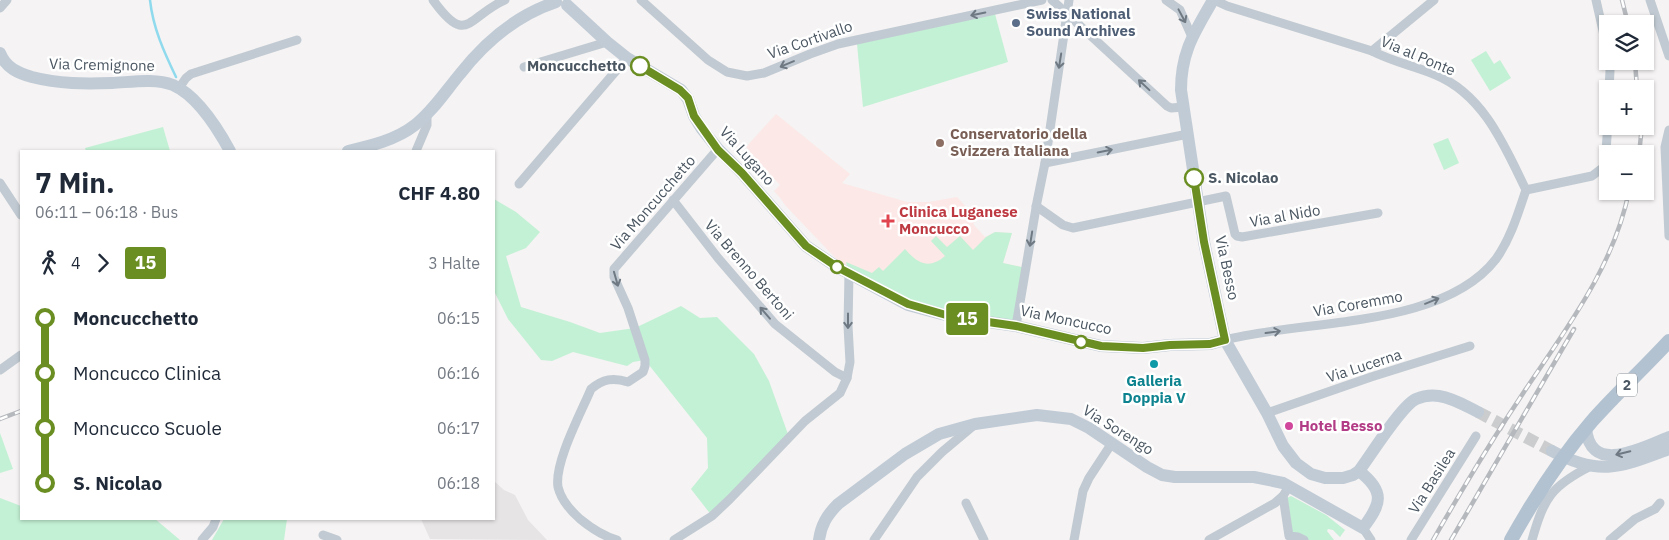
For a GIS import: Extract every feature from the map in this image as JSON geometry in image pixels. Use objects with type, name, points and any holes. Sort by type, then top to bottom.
[{"type":"main road","name":"Via Besso","points":[[1213,0],[1192,37],[1184,59],[1181,90],[1204,242],[1225,340],[1267,413],[1289,456],[1303,469],[1320,477],[1334,479],[1354,475],[1359,471]]},
{"type":"main road","name":"Via Lugano","points":[[562,2],[627,58],[680,90],[688,98],[694,116],[718,150],[742,173],[806,246],[819,256],[849,272]]},
{"type":"main road","points":[[356,150],[387,140],[413,126],[427,114],[489,41],[510,26],[562,2]]},
{"type":"main road","name":"Via Cremignone","points":[[1,55],[13,70],[48,81],[64,83],[156,81],[179,88],[191,97],[215,125],[229,150]]},
{"type":"main road","name":"Via Moncucco","points":[[849,272],[908,304],[953,317],[1016,326],[1101,346],[1127,348],[1210,344],[1225,340]]},
{"type":"main road","name":"2","points":[[1511,540],[1557,454],[1586,428],[1669,341]]},
{"type":"main road","points":[[1363,528],[1376,510],[1379,498],[1374,485],[1359,471],[1402,411],[1417,398],[1432,395],[1451,399],[1478,412]]},
{"type":"main road","name":"Via Sorengo","points":[[819,540],[820,531],[828,514],[838,504],[897,459],[939,434],[975,424],[1037,415],[1071,419],[1162,475],[1175,477],[1254,477],[1274,480],[1286,491],[1363,528]]},
{"type":"main road","points":[[1586,428],[1591,448],[1595,452],[1605,455],[1621,454],[1669,438]]},
{"type":"main road","points":[[1557,454],[1591,466],[1622,466],[1669,450]]},
{"type":"street","points":[[0,8],[7,0]]},
{"type":"street","points":[[433,0],[456,25],[466,25],[491,6],[505,0]]},
{"type":"street","name":"Via Cortivallo","points":[[641,0],[708,60],[726,72],[747,76],[764,73],[838,44],[1042,0]]},
{"type":"street","points":[[1052,0],[1167,106],[1171,108],[1184,107]]},
{"type":"street","points":[[1016,326],[1045,163],[1069,0]]},
{"type":"street","points":[[1166,0],[1180,10],[1192,37]]},
{"type":"street","name":"Via al Ponte","points":[[1213,0],[1372,51],[1386,58],[1437,75],[1448,81],[1478,106],[1503,145],[1526,190]]},
{"type":"street","points":[[1596,0],[1599,15]]},
{"type":"street","points":[[1650,0],[1669,56]]},
{"type":"street","points":[[1372,51],[1430,1]]},
{"type":"street","points":[[179,88],[186,78],[192,74],[297,40]]},
{"type":"street","points":[[524,67],[607,42]]},
{"type":"street","points":[[519,184],[627,58]]},
{"type":"street","points":[[416,150],[427,125],[427,114]]},
{"type":"street","points":[[1669,130],[1665,147],[1669,236]]},
{"type":"street","points":[[1045,163],[1188,134]]},
{"type":"street","points":[[1526,190],[1592,176],[1605,166],[1607,135]]},
{"type":"street","name":"Via Moncucchetto","points":[[616,540],[590,527],[572,511],[561,495],[558,488],[558,477],[562,460],[591,389],[599,382],[610,378],[628,382],[643,372],[646,366],[628,308],[614,277],[614,269],[672,200],[718,150]]},
{"type":"street","points":[[0,183],[20,213]]},
{"type":"street","name":"Via Coremmo","points":[[1225,340],[1389,315],[1424,305],[1452,293],[1476,278],[1495,259],[1512,230],[1526,190]]},
{"type":"street","name":"Via al Nido","points":[[1198,203],[1226,196],[1234,231],[1239,237],[1378,213]]},
{"type":"street","name":"Via Brenno Bertoni","points":[[672,200],[718,258],[775,324],[835,372],[848,378]]},
{"type":"street","points":[[1036,206],[1063,225],[1073,228],[1198,203]]},
{"type":"street","points":[[674,540],[699,525],[728,501],[805,421],[840,393],[848,378],[850,362],[848,326],[849,272]]},
{"type":"street","name":"Via Lucerna","points":[[1267,413],[1371,377],[1470,346]]},
{"type":"street","points":[[0,370],[20,356]]},
{"type":"street","points":[[874,540],[917,477],[942,452],[975,424]]},
{"type":"street","name":"Via Basilea","points":[[1411,540],[1476,436]]},
{"type":"street","points":[[1074,540],[1083,491],[1089,478],[1112,443]]},
{"type":"street","points":[[1532,540],[1541,510],[1554,490],[1571,477],[1591,466]]},
{"type":"street","points":[[1209,540],[1275,503],[1286,491]]},
{"type":"street","points":[[1286,491],[1289,536],[1298,536],[1304,540]]},
{"type":"street","points":[[966,503],[984,540]]},
{"type":"street","points":[[1610,540],[1635,518],[1655,509],[1660,503]]},
{"type":"street","points":[[202,540],[213,527],[216,520]]},
{"type":"street","points":[[1363,528],[1371,540]]},
{"type":"street","points":[[323,535],[337,540]]},
{"type":"shaded area","name":"Clinica Luganese Moncucco","points":[[776,114],[850,174],[842,183],[907,202],[929,202],[957,197],[977,219],[973,224],[985,237],[995,232],[1012,233],[1003,263],[1026,268],[1016,326],[845,268],[785,205],[774,191],[780,185],[746,147]]},
{"type":"shaded area","points":[[495,482],[504,490],[515,495],[528,520],[547,540],[430,539],[421,520],[495,520]]},
{"type":"green space","points":[[995,14],[1008,62],[863,107],[857,44]]},
{"type":"green space","points":[[1486,51],[1494,64],[1500,60],[1511,78],[1490,91],[1471,60]]},
{"type":"green space","points":[[163,127],[170,150],[86,150],[85,148]]},
{"type":"green space","points":[[1448,138],[1459,163],[1444,170],[1433,144]]},
{"type":"green space","points":[[495,200],[516,212],[540,232],[526,248],[506,256],[521,307],[600,333],[635,328],[681,306],[700,318],[717,317],[754,354],[769,381],[789,437],[712,516],[691,489],[708,468],[707,438],[645,360],[633,362],[627,366],[573,352],[552,361],[541,360],[508,319],[495,293]]},
{"type":"green space","points":[[995,232],[1012,233],[1003,263],[1026,268],[1016,326],[908,305],[849,273],[846,262],[872,273],[879,267],[883,271],[905,249],[919,261],[928,264],[934,263],[945,256],[931,241],[936,236],[947,247],[960,236],[973,250],[986,237]]},
{"type":"green space","points":[[0,433],[13,469],[0,473]]},
{"type":"green space","points":[[1291,496],[1326,515],[1345,530],[1340,537],[1333,530],[1328,529],[1327,531],[1334,540],[1307,540],[1292,535],[1287,498]]},
{"type":"green space","points":[[0,498],[20,506],[20,520],[156,520],[180,540],[0,540]]},
{"type":"green space","points":[[223,520],[287,520],[284,540],[212,540]]},
{"type":"waterway","points":[[150,0],[156,30],[176,77]]},
{"type":"tunnel","points":[[1478,412],[1552,451]]},
{"type":"railway","points":[[1622,0],[1626,15]]},
{"type":"railway","points":[[1636,70],[1636,80]]},
{"type":"railway","points":[[1640,145],[1641,135]]},
{"type":"railway","points":[[1433,540],[1496,435],[1584,301],[1611,248],[1627,200]]},
{"type":"railway","points":[[1451,540],[1574,329]]},
{"type":"railway","points":[[0,419],[20,411]]},
{"type":"bus line","name":"15","points":[[640,66],[670,82],[688,98],[694,116],[718,150],[742,173],[795,236],[806,246],[837,267],[908,304],[953,317],[1016,326],[1101,346],[1143,348],[1150,346],[1210,344],[1225,340],[1204,242],[1194,178]]},
{"type":"place","name":"Swiss National Sound Archives","points":[[1016,23]]},
{"type":"place","name":"Moncucchetto","points":[[640,66]]},
{"type":"place","name":"Conservatorio della Svizzera Italiana","points":[[940,143]]},
{"type":"place","name":"S. Nicolao","points":[[1194,178]]},
{"type":"place","name":"Clinica Luganese Moncucco","points":[[888,221]]},
{"type":"place","name":"Galleria Doppia V","points":[[1154,364]]},
{"type":"place","name":"Hotel Besso","points":[[1289,426]]}]
